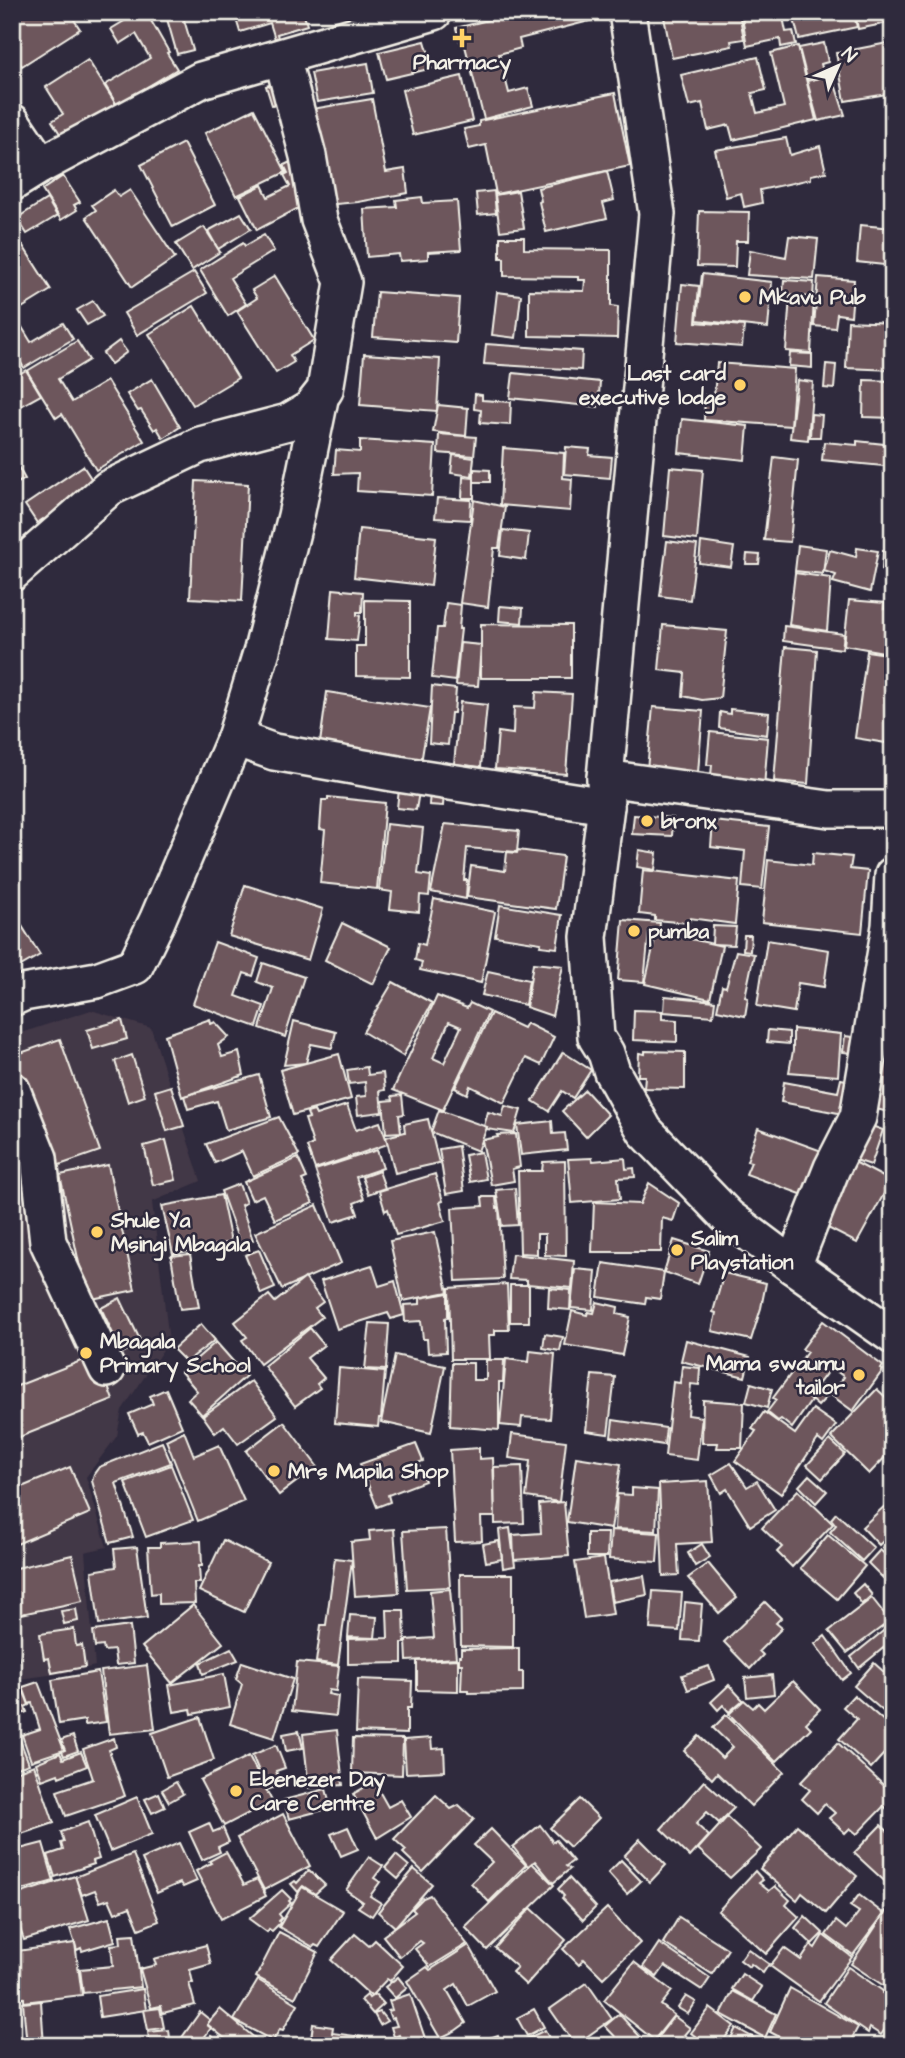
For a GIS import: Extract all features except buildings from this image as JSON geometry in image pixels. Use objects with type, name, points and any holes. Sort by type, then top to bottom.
[{"type":"street","points":[[12,122],[26,174],[201,80],[282,57],[334,26],[434,12]]},
{"type":"street","points":[[627,12],[657,214],[605,792],[589,937],[596,1037],[645,1131],[728,1217],[893,1336]]},
{"type":"street","points":[[12,573],[109,488],[200,445],[288,422],[303,415],[326,390],[343,282],[319,220],[308,156],[282,57]]},
{"type":"street","points":[[12,998],[23,993],[97,980],[135,966],[235,738],[262,650],[296,516],[320,399]]},
{"type":"street","points":[[235,738],[274,752],[398,774],[829,809],[893,809]]},
{"type":"street","points":[[793,1266],[831,1168],[858,1117],[890,926],[893,875]]},
{"type":"street","points":[[12,1090],[26,1166],[48,1242],[107,1369]]},
{"type":"shaded area","name":"Mbagala Primary School","points":[[91,1010],[151,1028],[201,1181],[152,1202],[169,1341],[122,1410],[117,1436],[86,1477],[107,1547],[85,1552],[95,1666],[12,1680],[12,1036]]},
{"type":"place","name":"Pharmacy","points":[[462,38]]},
{"type":"place","name":"Mkavu Pub","points":[[745,297]]},
{"type":"place","name":"Last card executive lodge","points":[[740,385]]},
{"type":"place","name":"bronx","points":[[647,821]]},
{"type":"place","name":"pumba","points":[[634,931]]},
{"type":"place","name":"Shule Ya Msingi Mbagala","points":[[97,1232]]},
{"type":"place","name":"Salim Playstation","points":[[677,1250]]},
{"type":"place","name":"Mbagala Primary School","points":[[86,1353]]},
{"type":"place","name":"Mama swaumu tailor","points":[[859,1375]]},
{"type":"place","name":"Mrs Mapila Shop","points":[[274,1471]]},
{"type":"place","name":"Ebenezer Day Care Centre","points":[[236,1791]]}]
